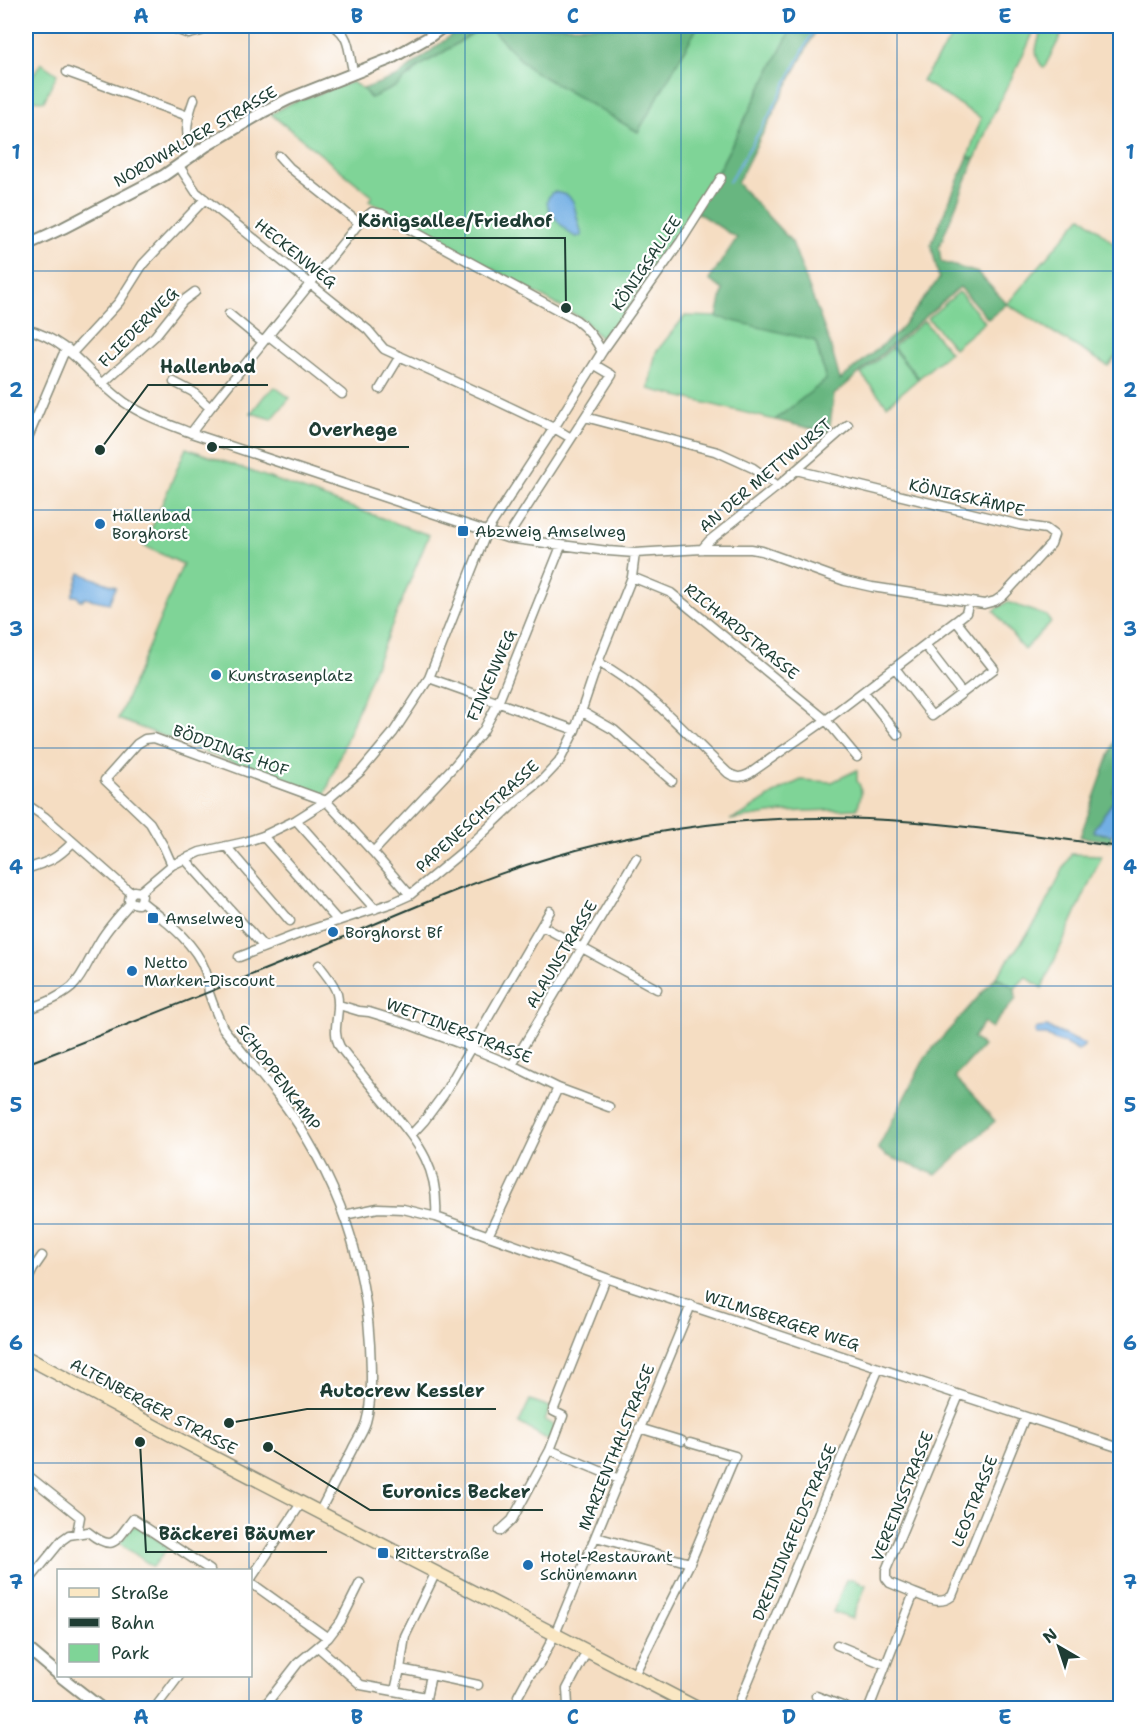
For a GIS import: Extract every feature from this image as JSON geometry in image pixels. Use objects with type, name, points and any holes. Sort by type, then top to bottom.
[{"type":"main road","name":"ALTENBERGER STRASSE","points":[[26,1357],[184,1442],[634,1675],[681,1705],[697,1708]]},
{"type":"street","points":[[168,26],[189,34],[201,31],[202,26]]},
{"type":"street","points":[[334,26],[343,32],[347,39],[354,74]]},
{"type":"street","name":"NORDWALDER STRASSE","points":[[26,245],[63,228],[179,166],[206,146],[265,111],[289,99],[390,59],[444,26]]},
{"type":"street","points":[[67,72],[188,116]]},
{"type":"street","points":[[194,99],[188,116],[187,139],[194,156]]},
{"type":"street","points":[[279,156],[289,167],[359,223]]},
{"type":"street","name":"HECKENWEG","points":[[179,166],[196,192],[368,330],[384,349],[571,438]]},
{"type":"street","name":"KÖNIGSALLEE","points":[[487,531],[602,352],[681,241],[721,178]]},
{"type":"street","points":[[26,442],[63,355],[70,351],[119,302],[143,264],[205,199]]},
{"type":"street","points":[[191,434],[359,223],[372,212],[382,214],[576,320],[596,339],[602,352]]},
{"type":"street","name":"FLIEDERWEG","points":[[103,383],[155,336],[183,301],[195,292]]},
{"type":"street","points":[[228,314],[342,394]]},
{"type":"street","points":[[26,329],[50,337],[70,351],[125,402],[191,434],[507,538],[635,553],[751,549],[845,581],[969,602],[966,613],[956,621],[826,720],[742,778],[728,773],[652,700],[617,672],[598,662]]},
{"type":"street","points":[[380,389],[400,356]]},
{"type":"street","points":[[507,538],[612,375],[595,365]]},
{"type":"street","points":[[174,382],[193,392],[210,408]]},
{"type":"street","points":[[585,417],[718,452],[753,468],[778,486]]},
{"type":"street","name":"AN DER METTWURST","points":[[702,549],[848,425]]},
{"type":"street","name":"KÖNIGSKÄMPE","points":[[796,470],[1020,525],[1046,529],[1054,535],[1051,544],[1004,595],[984,604],[969,602]]},
{"type":"street","points":[[26,1010],[60,996],[73,986],[100,940],[136,897],[172,864],[200,852],[263,836],[296,820],[326,801],[361,771],[393,733],[429,678],[487,531]]},
{"type":"street","name":"FINKENWEG","points":[[373,852],[455,765],[483,730],[498,703],[561,546]]},
{"type":"street","name":"PAPENESCHSTRASSE","points":[[239,957],[410,896],[542,780],[559,762],[575,730],[598,662],[632,578],[635,553]]},
{"type":"street","name":"RICHARDSTRASSE","points":[[632,578],[671,593],[826,720],[857,757]]},
{"type":"street","points":[[895,668],[932,716],[994,669],[956,621]]},
{"type":"street","points":[[925,645],[962,693]]},
{"type":"street","points":[[429,678],[575,730]]},
{"type":"street","points":[[864,692],[898,735]]},
{"type":"street","points":[[581,711],[614,730],[672,781]]},
{"type":"street","name":"BÖDDINGS HOF","points":[[172,864],[150,823],[105,780],[137,744],[145,739],[154,738],[326,801]]},
{"type":"street","points":[[326,801],[410,896]]},
{"type":"street","points":[[26,804],[45,817],[136,897]]},
{"type":"street","points":[[296,820],[375,909]]},
{"type":"street","points":[[263,836],[338,921]]},
{"type":"street","points":[[26,869],[60,855],[73,842]]},
{"type":"street","points":[[226,846],[290,921]]},
{"type":"street","name":"ALAUNSTRASSE","points":[[512,1065],[636,858]]},
{"type":"street","points":[[185,859],[264,947]]},
{"type":"street","name":"SCHOPPENKAMP","points":[[136,897],[177,932],[196,953],[204,967],[209,992],[223,1028],[285,1107],[323,1168],[344,1215],[361,1271],[369,1325],[371,1371],[366,1423],[320,1511]]},
{"type":"street","points":[[411,1135],[434,1110],[550,911]]},
{"type":"street","points":[[542,926],[657,989]]},
{"type":"street","points":[[319,965],[337,991],[339,1005],[335,1039],[421,1148],[430,1169],[437,1197],[436,1217]]},
{"type":"street","name":"WETTINERSTRASSE","points":[[339,1005],[405,1023],[512,1065],[558,1088],[609,1107]]},
{"type":"street","points":[[488,1236],[558,1088]]},
{"type":"street","name":"WILMSBERGER WEG","points":[[344,1215],[378,1208],[403,1209],[436,1217],[606,1278],[1120,1448]]},
{"type":"street","points":[[26,1284],[42,1256]]},
{"type":"street","points":[[26,1261],[33,1269]]},
{"type":"street","points":[[500,1531],[512,1520],[550,1450],[563,1416],[554,1411],[606,1278]]},
{"type":"street","name":"MARIENTHALSTRASSE","points":[[555,1634],[691,1305]]},
{"type":"street","name":"DREININGFELDSTRASSE","points":[[737,1708],[879,1368]]},
{"type":"street","name":"VEREINSSTRASSE","points":[[952,1596],[939,1602],[914,1593],[891,1583],[886,1578],[886,1570],[959,1395]]},
{"type":"street","name":"LEOSTRASSE","points":[[952,1596],[1025,1417]]},
{"type":"street","points":[[634,1675],[690,1563],[735,1456],[639,1428]]},
{"type":"street","points":[[550,1450],[620,1479]]},
{"type":"street","points":[[26,1474],[80,1517],[77,1533]]},
{"type":"street","points":[[252,1578],[302,1502]]},
{"type":"street","points":[[26,1584],[62,1540],[69,1535],[88,1532],[103,1543],[109,1544],[115,1542],[133,1519],[208,1569]]},
{"type":"street","points":[[596,1537],[690,1563]]},
{"type":"street","points":[[395,1691],[405,1636],[436,1572]]},
{"type":"street","points":[[252,1582],[328,1638]]},
{"type":"street","points":[[262,1708],[288,1673],[328,1638],[341,1621],[360,1583]]},
{"type":"street","points":[[869,1708],[914,1593]]},
{"type":"street","points":[[518,1696],[530,1674],[539,1665],[555,1634]]},
{"type":"street","points":[[837,1645],[886,1665]]},
{"type":"street","points":[[26,1647],[57,1673]]},
{"type":"street","points":[[318,1647],[361,1685],[426,1697]]},
{"type":"street","points":[[566,1708],[568,1705],[567,1689],[586,1650]]},
{"type":"street","points":[[400,1669],[478,1685]]},
{"type":"street","points":[[424,1708],[431,1675]]},
{"type":"street","points":[[61,1677],[100,1708]]},
{"type":"street","points":[[155,1708],[177,1677]]},
{"type":"street","points":[[816,1696],[847,1708]]},
{"type":"green space","points":[[463,26],[484,26],[419,66],[397,86],[371,98],[363,89],[398,76]]},
{"type":"green space","points":[[484,26],[488,26],[530,69],[638,132],[698,26],[793,26],[715,177],[614,330],[602,340],[583,319],[369,201],[372,196],[271,114],[291,103],[352,82],[363,89],[370,98],[411,75],[419,66]]},
{"type":"green space","points":[[488,26],[698,26],[638,132],[530,69]]},
{"type":"green space","points":[[793,26],[818,26],[737,183],[792,242],[830,344],[840,380],[898,332],[939,279],[931,244],[968,157],[975,159],[939,247],[941,262],[978,273],[1007,304],[988,319],[960,287],[834,395],[829,433],[775,420],[826,380],[816,341],[717,317],[723,290],[709,280],[737,238],[693,210],[715,177]]},
{"type":"green space","points":[[959,26],[1036,26],[993,115],[975,159],[968,157],[981,118],[922,81]]},
{"type":"green space","points":[[1044,26],[1066,26],[1044,68],[1037,58],[1036,47]]},
{"type":"green space","points":[[41,63],[57,74],[44,101],[27,100],[26,86]]},
{"type":"green space","points":[[1082,216],[1119,248],[1120,246],[1120,351],[1108,366],[1007,304]]},
{"type":"green space","points":[[959,292],[985,322],[954,348],[928,318]]},
{"type":"green space","points":[[685,316],[717,317],[815,340],[826,380],[775,420],[648,389],[656,352]]},
{"type":"green space","points":[[924,321],[950,352],[919,378],[893,347]]},
{"type":"green space","points":[[892,348],[918,379],[887,405],[861,374]]},
{"type":"green space","points":[[275,387],[290,398],[272,419],[251,413],[265,395]]},
{"type":"green space","points":[[186,448],[429,535],[324,797],[118,719],[183,564],[144,546]]},
{"type":"green space","points":[[1007,602],[1047,616],[1051,622],[1024,650],[994,611]]},
{"type":"green space","points":[[1120,725],[1120,771],[1113,792],[1114,800],[1103,816],[1102,834],[1112,835],[1110,841],[1080,837]]},
{"type":"green space","points":[[857,770],[857,781],[861,791],[857,809],[783,812],[730,820],[801,780],[832,782]]},
{"type":"green space","points":[[1071,854],[1102,855],[1042,988],[1026,977],[1015,988],[996,977],[1036,922]]},
{"type":"green space","points":[[996,977],[1015,988],[1016,999],[991,1028],[984,1022],[973,1038],[983,1046],[955,1077],[995,1121],[936,1175],[885,1155],[878,1148],[926,1056]]},
{"type":"green space","points":[[530,1400],[550,1407],[545,1420],[555,1427],[550,1441],[519,1423]]},
{"type":"green space","points":[[138,1526],[168,1547],[153,1567],[120,1543],[132,1527]]},
{"type":"green space","points":[[852,1579],[866,1585],[852,1619],[833,1612],[846,1580]]},
{"type":"water","points":[[551,193],[567,195],[573,201],[582,236],[576,237],[568,232],[550,211],[547,201]]},
{"type":"water","points":[[80,573],[116,587],[109,603],[85,598],[80,600],[77,596],[72,596]]},
{"type":"water","points":[[1114,800],[1118,821],[1112,835],[1094,832],[1093,830]]},
{"type":"water","points":[[1047,1027],[1084,1046],[1078,1051],[1046,1035],[1035,1033],[1038,1028]]},
{"type":"waterway","points":[[729,182],[770,114],[816,26]]},
{"type":"railway","points":[[26,1064],[472,884],[551,857],[628,838],[733,822],[831,818],[928,823],[1120,847]]},
{"type":"place","name":"Königsallee/Friedhof","points":[[566,308]]},
{"type":"place","name":"Overhege","points":[[212,447]]},
{"type":"place","name":"Hallenbad","points":[[100,450]]},
{"type":"place","name":"Hallenbad Borghorst","points":[[100,524]]},
{"type":"place","name":"Abzweig Amselweg","points":[[463,531]]},
{"type":"place","name":"Kunstrasenplatz","points":[[216,675]]},
{"type":"place","name":"Amselweg","points":[[153,918]]},
{"type":"place","name":"Borghorst Bf","points":[[333,932]]},
{"type":"place","name":"Netto Marken-Discount","points":[[132,971]]},
{"type":"place","name":"Autocrew Kessler","points":[[229,1423]]},
{"type":"place","name":"Bäckerei Bäumer","points":[[140,1442]]},
{"type":"place","name":"Euronics Becker","points":[[268,1447]]},
{"type":"place","name":"Ritterstraße","points":[[383,1553]]},
{"type":"place","name":"Hotel-Restaurant Schünemann","points":[[528,1565]]}]
